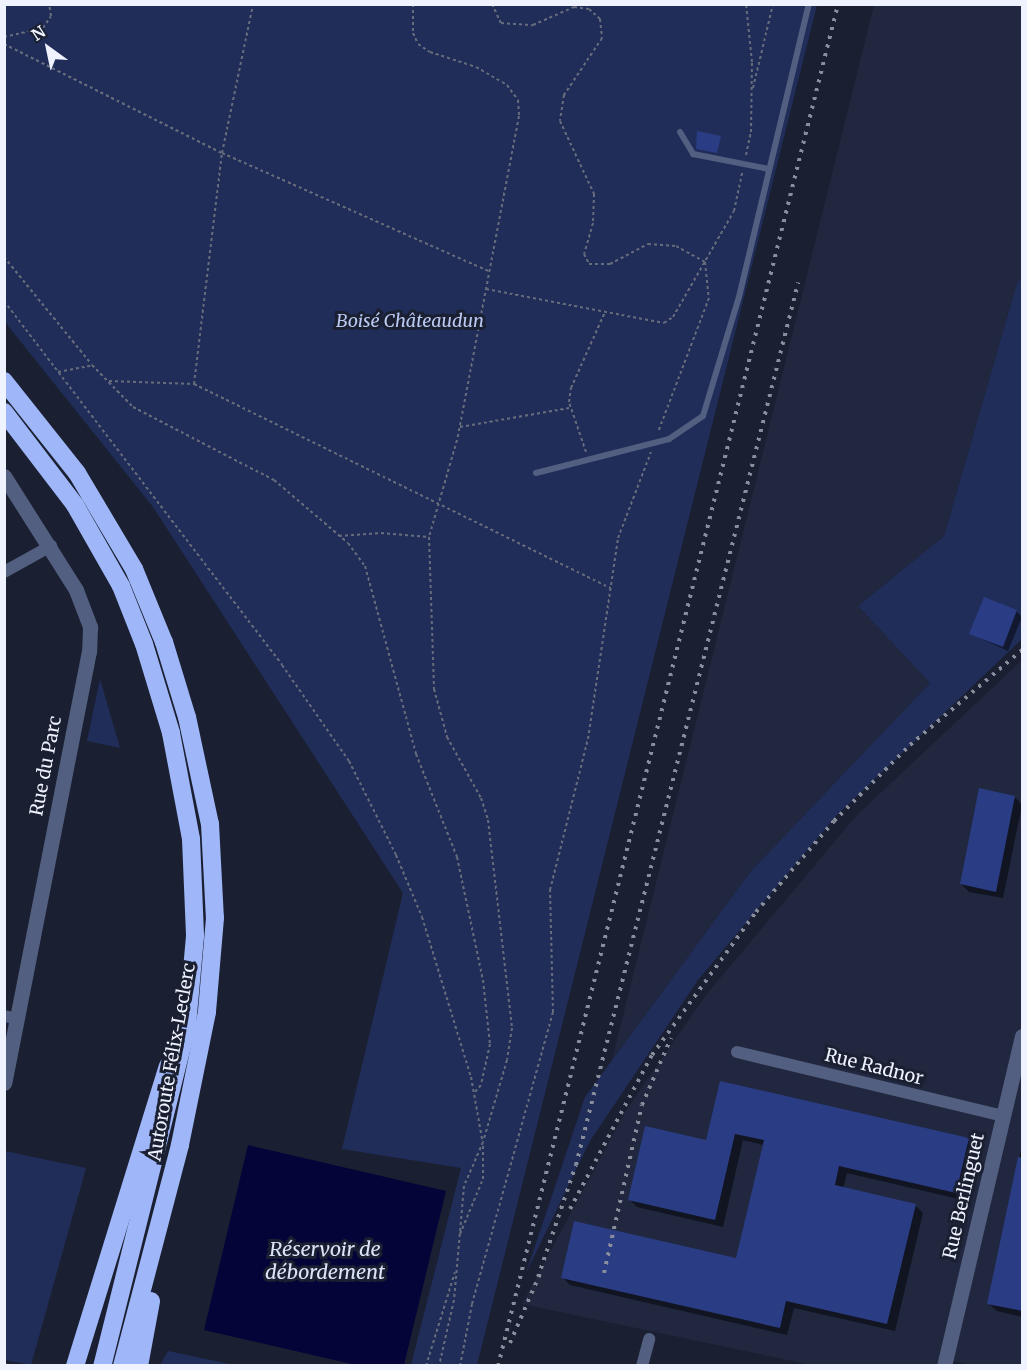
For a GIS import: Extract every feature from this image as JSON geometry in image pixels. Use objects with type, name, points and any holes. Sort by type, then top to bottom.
[{"type":"highway","name":"Autoroute Félix-Leclerc","points":[[4,381],[77,473],[127,555],[164,642],[199,763],[212,847],[214,933],[207,1012],[180,1145],[122,1365]]},
{"type":"highway","name":"Autoroute Félix-Leclerc","points":[[4,412],[57,479],[107,558],[154,674],[178,763],[190,824],[195,884],[191,993],[171,1104],[102,1365]]},
{"type":"highway","points":[[75,1365],[191,993]]},
{"type":"highway","points":[[139,1365],[180,1145]]},
{"type":"street","name":"Rue du Parc","points":[[4,476],[51,546],[83,605],[90,639],[11,1018],[4,1083]]},
{"type":"street","points":[[4,572],[51,546]]},
{"type":"street","name":"Rue Berlinguet","points":[[944,1365],[1023,1036]]},
{"type":"street","name":"Rue Radnor","points":[[737,1052],[1004,1116]]},
{"type":"street","points":[[642,1365],[649,1339]]},
{"type":"lane","points":[[536,474],[654,444],[690,429],[706,410],[739,297],[809,4]]},
{"type":"lane","points":[[680,132],[693,154],[769,169]]},
{"type":"path","points":[[4,37],[43,28],[51,16],[49,4]]},
{"type":"path","points":[[194,384],[222,153],[253,4]]},
{"type":"path","points":[[413,4],[412,33],[418,44],[476,67],[507,85],[518,100],[519,116],[459,428],[437,501],[429,537],[434,592],[431,663],[435,701],[447,737],[476,788],[488,820],[511,1018],[509,1051],[483,1142],[465,1181],[451,1318],[439,1365]]},
{"type":"path","points":[[492,4],[501,23],[533,25],[574,7],[589,9],[600,19],[602,38],[564,94],[560,121],[594,194],[593,223],[584,254],[589,264],[609,264],[648,244],[676,246],[705,262]]},
{"type":"path","points":[[486,289],[664,323],[673,317],[734,211],[751,132],[746,4]]},
{"type":"path","points":[[751,94],[773,4]]},
{"type":"path","points":[[4,44],[222,153],[490,272]]},
{"type":"path","points":[[4,257],[92,365],[127,402],[148,417],[274,480],[339,536],[361,560],[372,582],[416,754],[457,856],[489,1017],[488,1058],[481,1085],[474,1093]]},
{"type":"path","points":[[460,1365],[472,1304],[553,1012],[550,890],[588,739],[618,538],[709,298],[705,262]]},
{"type":"path","points":[[4,301],[282,665],[349,761],[417,903],[474,1093],[483,1142],[483,1179],[460,1236]]},
{"type":"path","points":[[589,460],[569,408],[571,388],[605,312]]},
{"type":"path","points":[[58,372],[92,365]]},
{"type":"path","points":[[109,381],[194,384],[611,588]]},
{"type":"path","points":[[459,428],[569,408]]},
{"type":"path","points":[[339,536],[381,533],[429,537]]},
{"type":"path","points":[[426,1365],[456,1269]]},
{"type":"path","points":[[4,1364],[12,1365]]},
{"type":"shaded area","points":[[874,5],[1022,5],[1022,278],[1017,283],[944,536],[858,606],[930,683],[751,871],[612,1060]]},
{"type":"shaded area","points":[[1022,660],[1022,1365],[971,1365],[939,1358],[937,1365],[811,1365],[522,1304],[625,1112],[706,995],[856,816]]},
{"type":"green space","name":"Boisé Châteaudun","points":[[5,5],[817,5],[477,1365],[411,1365],[461,1168],[342,1149],[403,893],[153,507],[5,322]]},
{"type":"green space","points":[[1022,278],[1022,639],[836,816],[698,980],[590,1141],[526,1273],[585,1097],[751,871],[930,683],[858,606],[944,536],[1017,283]]},
{"type":"green space","points":[[100,679],[120,748],[87,741]]},
{"type":"green space","points":[[5,1151],[86,1168],[31,1365],[5,1360]]},
{"type":"green space","points":[[168,1351],[235,1365],[160,1365]]},
{"type":"water","name":"Réservoir de débordement","points":[[248,1145],[446,1191],[404,1365],[356,1365],[204,1330]]},
{"type":"building","points":[[697,131],[721,136],[717,153],[696,149]]},
{"type":"building","points":[[984,597],[1017,610],[1003,647],[969,634]]},
{"type":"building","points":[[979,788],[1015,796],[996,892],[960,884]]},
{"type":"building","points":[[720,1081],[969,1138],[956,1193],[839,1166],[835,1185],[916,1204],[887,1324],[786,1301],[780,1328],[561,1278],[574,1221],[736,1258],[764,1140],[735,1134],[715,1220],[628,1200],[645,1126],[706,1140]]},
{"type":"building","points":[[1018,1157],[1023,1158],[1023,1311],[987,1304]]},
{"type":"railway","points":[[498,1366],[838,4]]},
{"type":"railway","points":[[538,1277],[576,1165],[798,283]]},
{"type":"railway","points":[[570,1209],[652,1055],[756,912],[834,821],[910,745],[1022,650]]},
{"type":"railway","points":[[604,1273],[642,1105],[671,1038]]},
{"type":"railway","points":[[510,1343],[542,1269]]}]
